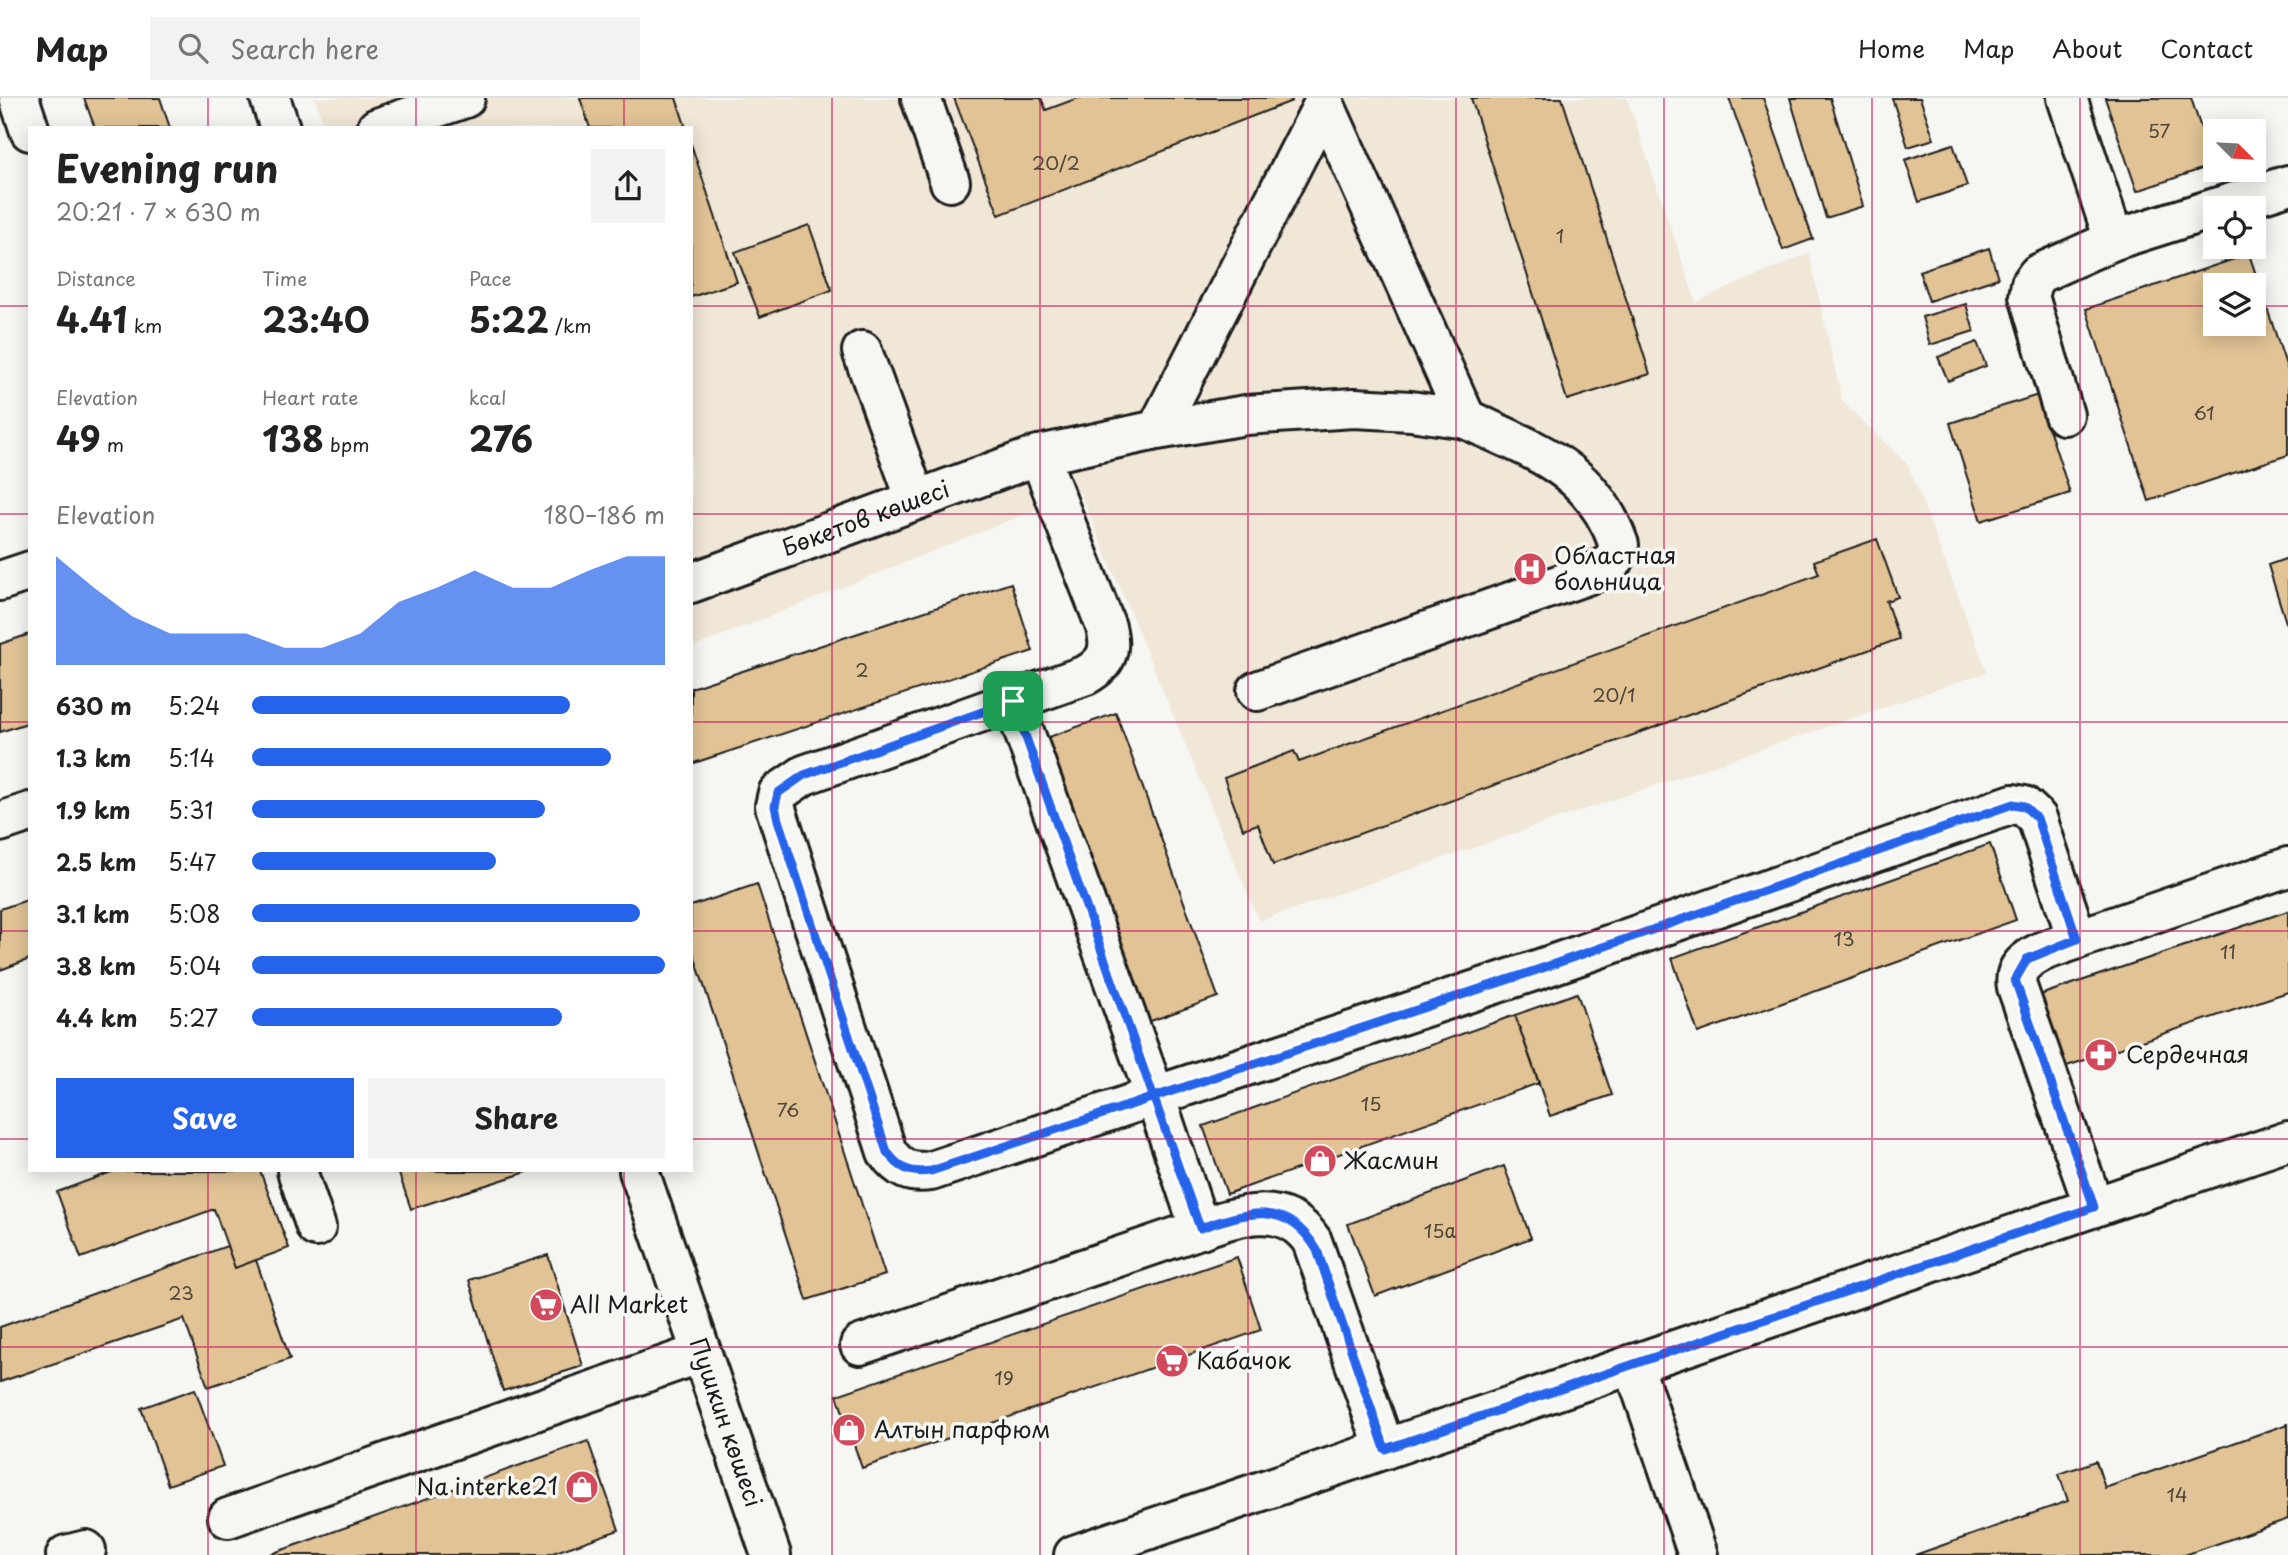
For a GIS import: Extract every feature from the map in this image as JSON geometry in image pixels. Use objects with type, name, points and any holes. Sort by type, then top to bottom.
[{"type":"street","points":[[19,98],[28,126]]},
{"type":"street","points":[[270,98],[279,126]]},
{"type":"street","points":[[383,126],[465,98]]},
{"type":"street","points":[[921,98],[950,182]]},
{"type":"street","points":[[2067,98],[2114,240]]},
{"type":"street","points":[[1324,101],[1466,419]]},
{"type":"street","points":[[1157,430],[1324,101]]},
{"type":"street","points":[[2064,415],[2031,309],[2031,284],[2038,274],[2114,240],[2288,185]]},
{"type":"street","points":[[862,351],[916,500]]},
{"type":"street","name":"Бөкетов көшесі","points":[[693,582],[1039,455],[1157,430],[1246,415],[1354,408],[1411,411],[1466,419],[1555,463],[1589,490],[1606,513],[1619,545],[1614,560],[1601,570],[1257,691]]},
{"type":"street","points":[[1039,455],[1110,642],[1107,656],[1100,667],[1086,675],[804,775],[778,793],[775,806],[887,1152],[904,1170],[916,1173],[931,1171],[1534,971],[2013,804],[2024,806],[2037,818],[2077,939]]},
{"type":"street","points":[[0,581],[28,572]]},
{"type":"street","points":[[1013,701],[1200,1228]]},
{"type":"street","points":[[0,822],[28,813]]},
{"type":"street","points":[[2094,1207],[2015,980],[2027,959],[2077,939],[2288,867]]},
{"type":"street","points":[[1074,1555],[2288,1141]]},
{"type":"street","points":[[297,1172],[316,1227]]},
{"type":"street","name":"Пушкин көшесі","points":[[639,1172],[771,1555]]},
{"type":"street","points":[[860,1345],[1200,1228],[1252,1213],[1279,1215],[1306,1232],[1317,1250],[1385,1449]]},
{"type":"street","points":[[228,1518],[701,1353]]},
{"type":"street","points":[[1633,1364],[1698,1555]]},
{"type":"shaded area","name":"Областная больница","points":[[315,98],[1627,98],[1696,302],[1809,253],[1842,401],[1908,465],[1987,672],[1259,921],[1080,492],[693,647],[693,126],[324,126]]},
{"type":"building","points":[[84,98],[160,98],[169,126],[94,126]]},
{"type":"building","points":[[580,98],[676,98],[685,126],[589,126]]},
{"type":"building","points":[[954,98],[1041,98],[1046,110],[1078,98],[1290,98],[1292,101],[999,215]]},
{"type":"building","points":[[1471,98],[1562,98],[1650,374],[1567,400]]},
{"type":"building","points":[[1729,98],[1763,98],[1813,239],[1783,250]]},
{"type":"building","points":[[1790,98],[1830,98],[1863,206],[1826,218]]},
{"type":"building","points":[[1892,98],[1920,98],[1934,139],[1908,147]]},
{"type":"building","points":[[2105,98],[2191,98],[2203,135],[2203,168],[2137,191]]},
{"type":"building","points":[[1953,144],[1967,186],[1919,202],[1905,160]]},
{"type":"building","points":[[693,150],[737,282],[693,296]]},
{"type":"building","points":[[809,225],[832,290],[760,317],[735,252]]},
{"type":"building","points":[[1989,248],[1998,278],[1929,301],[1919,271]]},
{"type":"building","points":[[2234,259],[2251,259],[2255,273],[2203,273],[2203,336],[2266,336],[2266,305],[2288,371],[2288,455],[2149,501],[2086,309]]},
{"type":"building","points":[[1966,304],[1974,331],[1930,345],[1922,317]]},
{"type":"building","points":[[1977,342],[1986,366],[1948,381],[1938,357]]},
{"type":"building","points":[[2038,395],[2070,493],[1981,521],[1950,423]]},
{"type":"building","points":[[1877,539],[1898,597],[1886,601],[1899,639],[1273,865],[1258,824],[1243,829],[1224,778],[1294,751],[1299,762],[1819,574],[1814,561]]},
{"type":"building","points":[[2288,558],[2288,629],[2268,565]]},
{"type":"building","points":[[1011,583],[1033,651],[693,763],[693,687]]},
{"type":"building","points":[[28,635],[28,723],[0,732],[0,644]]},
{"type":"building","points":[[1116,713],[1218,997],[1148,1022],[1046,738]]},
{"type":"building","points":[[1990,844],[2016,920],[1698,1033],[1672,958]]},
{"type":"building","points":[[757,884],[885,1275],[807,1300],[693,952],[693,905]]},
{"type":"building","points":[[28,900],[28,960],[0,970],[0,909]]},
{"type":"building","points":[[2288,911],[2288,992],[2061,1068],[2037,996]]},
{"type":"building","points":[[1577,993],[1612,1095],[1550,1116],[1515,1015]]},
{"type":"building","points":[[1515,1015],[1539,1083],[1227,1194],[1203,1126]]},
{"type":"building","points":[[1504,1166],[1531,1238],[1375,1296],[1348,1224]]},
{"type":"building","points":[[111,1172],[260,1172],[289,1248],[235,1268],[214,1209],[81,1258],[57,1192]]},
{"type":"building","points":[[398,1172],[527,1172],[411,1209]]},
{"type":"building","points":[[227,1246],[235,1268],[256,1260],[290,1359],[208,1387],[184,1319],[0,1382],[0,1327]]},
{"type":"building","points":[[548,1255],[583,1366],[503,1391],[469,1280]]},
{"type":"building","points":[[1237,1257],[1261,1330],[862,1468],[837,1395]]},
{"type":"building","points":[[195,1389],[223,1466],[168,1485],[141,1408]]},
{"type":"building","points":[[2288,1424],[2288,1519],[2185,1555],[1915,1555],[2068,1501],[2059,1474],[2096,1461],[2105,1488]]},
{"type":"building","points":[[588,1441],[619,1530],[547,1555],[268,1555]]},
{"type":"place","name":"Областная больница","points":[[1530,569]]},
{"type":"place","name":"Сердечная","points":[[2101,1055]]},
{"type":"place","name":"Жасмин","points":[[1320,1161]]},
{"type":"place","name":"All Market","points":[[546,1305]]},
{"type":"place","name":"Кабачок","points":[[1172,1361]]},
{"type":"place","name":"Алтын парфюм","points":[[849,1430]]},
{"type":"place","name":"Na interke21","points":[[582,1487]]},
{"type":"route","points":[[1013,701],[804,775],[778,793],[775,806],[778,820],[887,1152],[904,1170],[916,1173],[931,1171],[1155,1096],[1534,971],[2013,804],[2024,806],[2037,818],[2077,939],[2027,959],[2017,972],[2015,980],[2094,1207],[1385,1449],[1317,1250],[1306,1232],[1279,1215],[1252,1213],[1200,1228],[1155,1096],[1013,701]]}]
